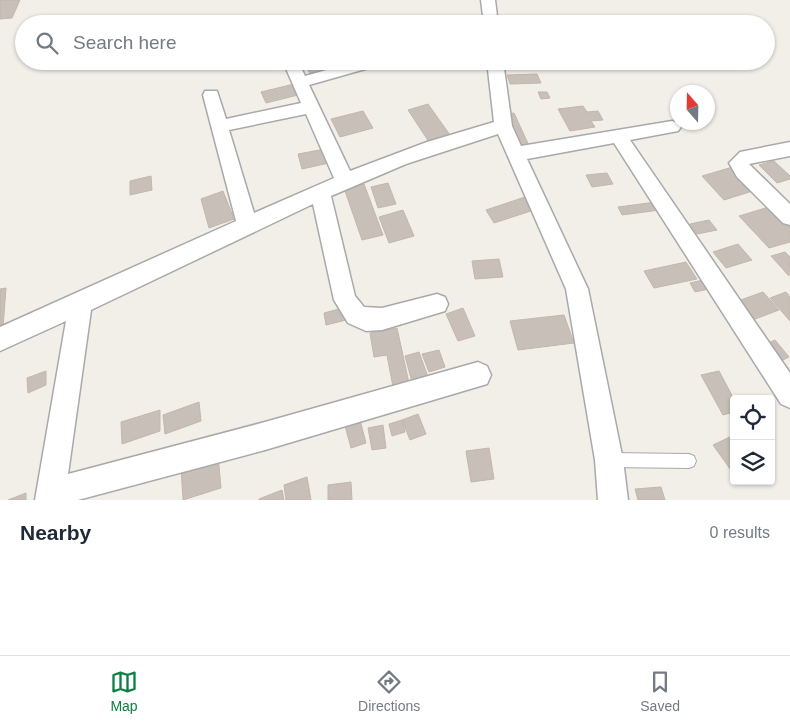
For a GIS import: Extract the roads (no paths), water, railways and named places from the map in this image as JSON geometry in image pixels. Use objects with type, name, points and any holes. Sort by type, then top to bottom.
[{"type":"street","points":[[488,0],[490,15]]},
{"type":"street","points":[[295,70],[344,180]]},
{"type":"street","points":[[301,82],[345,70]]},
{"type":"street","points":[[496,70],[503,126],[577,289],[609,460],[614,500]]},
{"type":"street","points":[[211,95],[246,226]]},
{"type":"street","points":[[219,126],[312,106]]},
{"type":"street","points":[[0,339],[80,304],[344,180],[453,138],[503,126]]},
{"type":"street","points":[[516,154],[670,127]]},
{"type":"street","points":[[618,136],[790,395]]},
{"type":"street","points":[[790,149],[746,157],[738,163],[744,172],[790,217]]},
{"type":"street","points":[[320,192],[345,300],[356,315],[366,320],[382,319],[436,304]]},
{"type":"street","points":[[80,304],[51,496],[478,376]]},
{"type":"lane","points":[[609,460],[688,461]]}]
